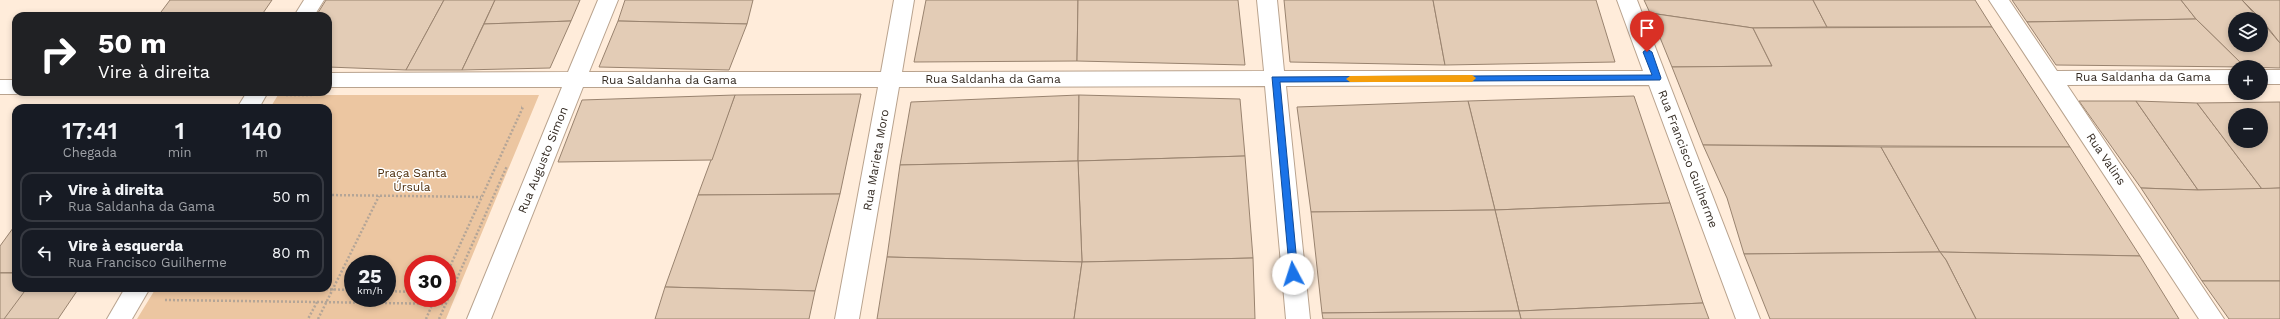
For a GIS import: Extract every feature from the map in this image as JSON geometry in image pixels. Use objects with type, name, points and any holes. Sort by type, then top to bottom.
[{"type":"street","points":[[306,12],[314,0]]},
{"type":"street","name":"Rua Augusto Simon","points":[[478,319],[608,0]]},
{"type":"street","name":"Rua Marieta Moro","points":[[847,319],[904,0]]},
{"type":"street","points":[[1267,0],[1298,319]]},
{"type":"street","name":"Rua Francisco Guilherme","points":[[1627,0],[1748,319]]},
{"type":"street","name":"Rua Valins","points":[[1999,0],[2212,319]]},
{"type":"street","name":"Rua Saldanha da Gama","points":[[2051,78],[2228,77]]},
{"type":"street","points":[[2268,77],[2280,77]]},
{"type":"street","name":"Rua Saldanha da Gama","points":[[332,88],[575,80],[1657,78]]},
{"type":"street","points":[[0,87],[12,87]]},
{"type":"street","points":[[120,319],[136,292]]},
{"type":"path","points":[[455,255],[522,107],[515,107]]},
{"type":"path","points":[[456,280],[510,160]]},
{"type":"path","points":[[332,195],[481,197]]},
{"type":"path","points":[[318,319],[379,196]]},
{"type":"path","points":[[333,290],[344,290]]},
{"type":"path","points":[[163,300],[404,303]]},
{"type":"path","points":[[308,319],[316,302]]},
{"type":"path","points":[[426,319],[432,307]]},
{"type":"path","points":[[439,319],[444,307]]},
{"type":"green space","name":"Praça Santa Úrsula","points":[[539,95],[456,295],[456,255],[404,255],[404,307],[451,307],[446,319],[137,319],[154,292],[332,292],[332,104],[272,104],[277,96]]},
{"type":"building","points":[[170,0],[272,0],[264,12],[161,12]]},
{"type":"building","points":[[326,0],[444,0],[406,70],[332,67],[332,12],[318,12]]},
{"type":"building","points":[[444,0],[495,0],[462,70],[406,70]]},
{"type":"building","points":[[495,0],[580,0],[571,21],[484,24]]},
{"type":"building","points":[[625,0],[753,0],[747,24],[618,21]]},
{"type":"building","points":[[926,0],[1078,0],[1077,61],[914,62]]},
{"type":"building","points":[[1078,0],[1238,0],[1245,65],[1077,61]]},
{"type":"building","points":[[1284,0],[1433,0],[1445,65],[1290,62]]},
{"type":"building","points":[[1433,0],[1596,0],[1615,62],[1445,65]]},
{"type":"building","points":[[1644,0],[1813,0],[1827,27],[1753,28],[1650,13]]},
{"type":"building","points":[[1813,0],[1975,0],[1992,27],[1827,27]]},
{"type":"building","points":[[2012,0],[2181,0],[2196,19],[2027,22]]},
{"type":"building","points":[[2181,0],[2242,0],[2253,12],[2228,12],[2228,50],[2196,19]]},
{"type":"building","points":[[2242,0],[2280,0],[2280,43],[2268,28],[2268,12],[2254,12]]},
{"type":"building","points":[[1650,13],[1753,28],[1772,66],[1672,67]]},
{"type":"building","points":[[2196,19],[2238,60],[2228,60],[2228,67],[2056,65],[2027,22]]},
{"type":"building","points":[[571,21],[550,68],[462,70],[484,24]]},
{"type":"building","points":[[618,21],[747,24],[729,70],[599,67]]},
{"type":"building","points":[[1992,27],[2070,147],[1703,145],[1672,67],[1772,66],[1753,28]]},
{"type":"building","points":[[2268,29],[2280,43],[2280,68],[2268,68],[2268,60],[2238,60],[2230,52],[2268,52]]},
{"type":"building","points":[[861,94],[840,194],[698,195],[735,95]]},
{"type":"building","points":[[735,95],[712,160],[558,162],[582,100]]},
{"type":"building","points":[[1079,95],[1078,161],[900,165],[911,102]]},
{"type":"building","points":[[1079,95],[1240,99],[1245,156],[1078,161]]},
{"type":"building","points":[[1634,96],[1670,203],[1495,210],[1468,101]]},
{"type":"building","points":[[1468,101],[1495,210],[1311,212],[1297,107]]},
{"type":"building","points":[[2079,101],[2136,101],[2198,190],[2141,188]]},
{"type":"building","points":[[2136,101],[2197,103],[2228,144],[2228,148],[2231,148],[2262,189],[2198,190]]},
{"type":"building","points":[[2280,102],[2280,188],[2262,189],[2231,148],[2268,148],[2268,108],[2228,108],[2228,144],[2197,103]]},
{"type":"building","points":[[1703,145],[1881,147],[1940,252],[1744,254],[1727,198]]},
{"type":"building","points":[[1881,147],[2070,147],[2140,256],[1940,252]]},
{"type":"building","points":[[1245,156],[1253,258],[1082,262],[1078,161]]},
{"type":"building","points":[[1078,161],[1082,262],[887,257],[900,165]]},
{"type":"building","points":[[2141,188],[2198,190],[2280,188],[2280,281],[2202,281]]},
{"type":"building","points":[[840,194],[815,291],[665,287],[698,195]]},
{"type":"building","points":[[1670,203],[1703,303],[1519,311],[1495,210]]},
{"type":"building","points":[[1495,210],[1519,311],[1322,313],[1311,212]]},
{"type":"building","points":[[12,230],[12,273],[0,273],[0,246]]},
{"type":"building","points":[[1940,252],[2140,256],[2179,319],[1976,319],[1946,260]]},
{"type":"building","points":[[1940,252],[1946,260],[1976,319],[1770,319],[1744,254]]},
{"type":"building","points":[[887,257],[1082,262],[1074,319],[877,319]]},
{"type":"building","points":[[1253,258],[1255,319],[1074,319],[1082,262]]},
{"type":"building","points":[[0,273],[12,273],[12,292],[76,292],[58,319],[0,319]]},
{"type":"building","points":[[0,273],[12,273],[12,292],[24,292],[4,319],[0,319]]},
{"type":"building","points":[[2202,281],[2280,281],[2280,319],[2229,319]]},
{"type":"building","points":[[665,287],[815,291],[809,319],[655,319]]},
{"type":"building","points":[[1703,303],[1709,319],[1521,319],[1519,311]]},
{"type":"building","points":[[1519,311],[1521,319],[1323,319],[1322,313]]},
{"type":"slow traffic","points":[[1350,79],[1472,78]]},
{"type":"route","points":[[1293,274],[1275,79],[1657,78],[1647,52]]}]
